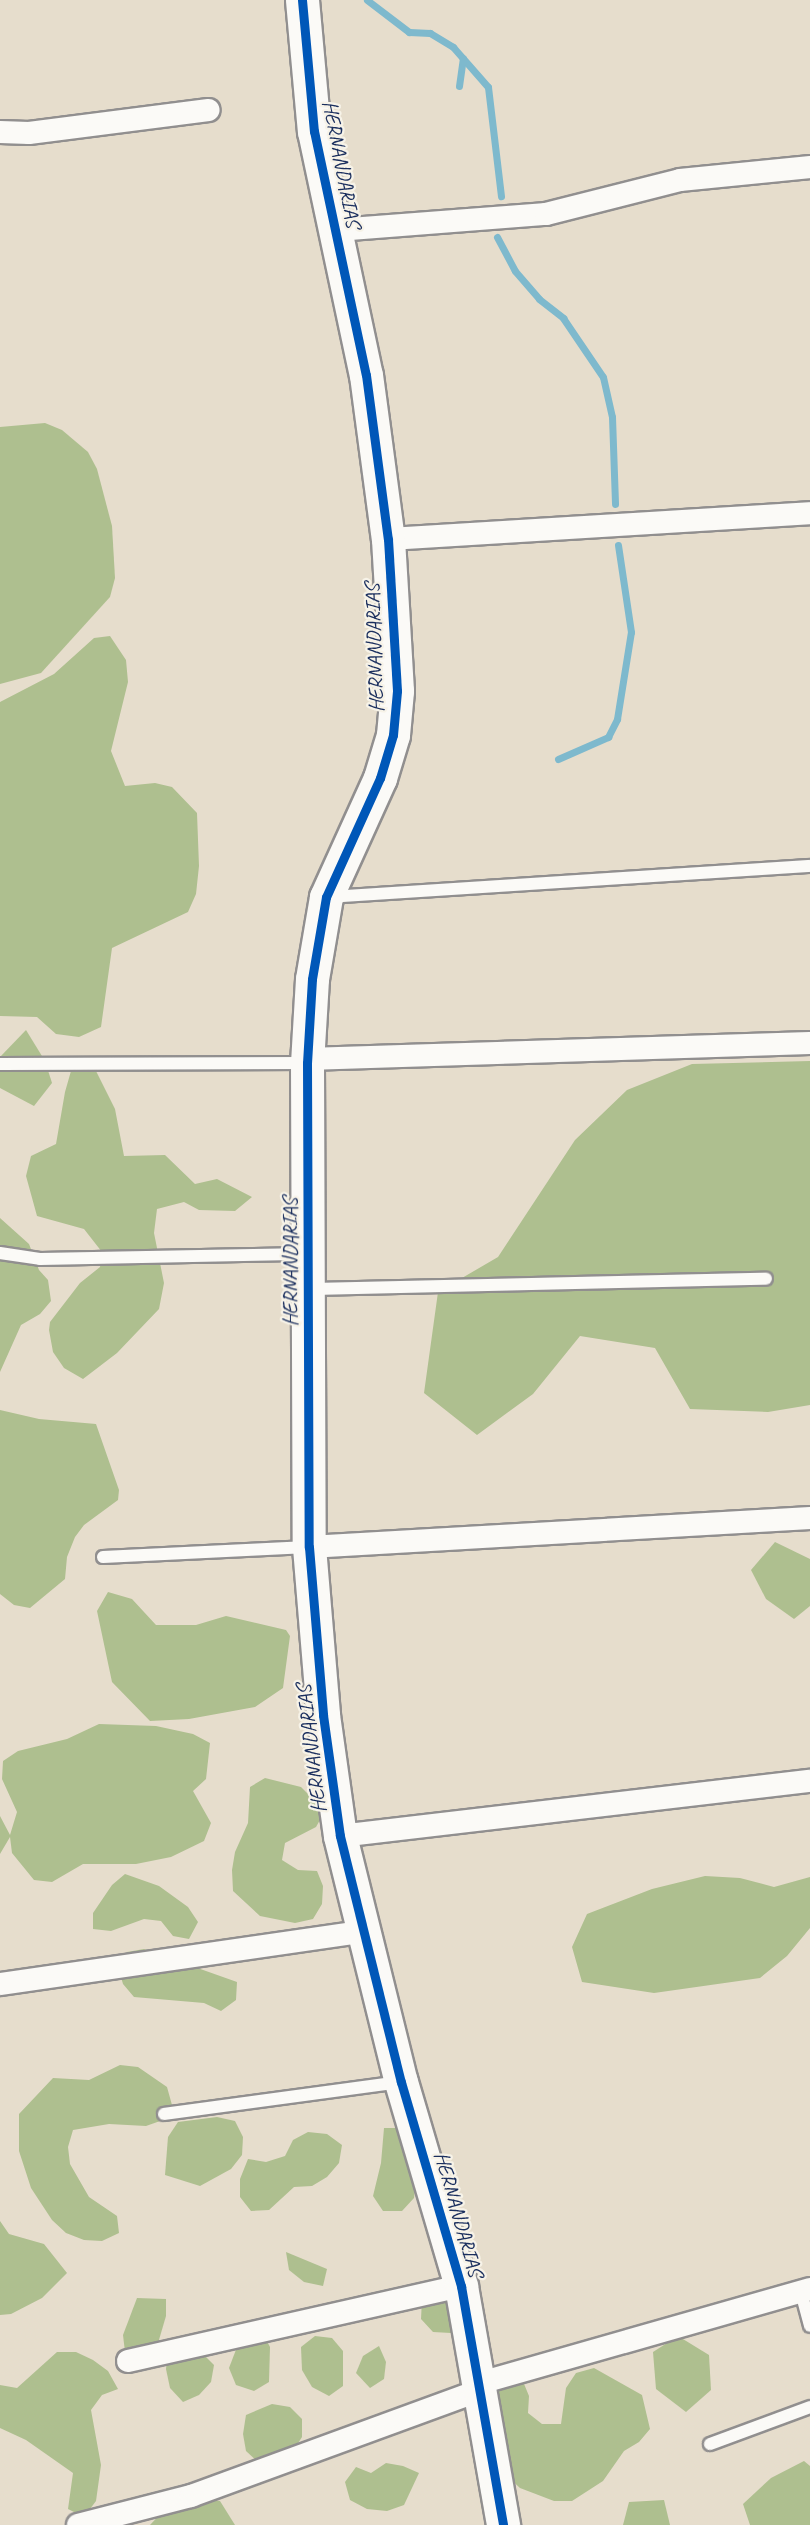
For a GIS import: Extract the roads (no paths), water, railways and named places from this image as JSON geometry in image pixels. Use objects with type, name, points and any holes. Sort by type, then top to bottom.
[{"type":"street","name":"HERNANDARIAS","points":[[302,0],[314,131],[337,230],[366,375],[388,539],[397,691],[393,735],[380,778],[326,897],[312,980],[307,1061],[309,1547],[323,1715],[340,1836],[401,2082],[461,2286],[503,2525]]},
{"type":"street","points":[[0,132],[29,132],[209,110]]},
{"type":"street","points":[[337,230],[546,214],[680,180],[810,167]]},
{"type":"street","points":[[388,539],[810,513]]},
{"type":"street","points":[[307,1061],[810,1043]]},
{"type":"street","points":[[309,1547],[810,1518]]},
{"type":"street","points":[[340,1836],[810,1781]]},
{"type":"street","points":[[0,1984],[362,1932]]},
{"type":"street","points":[[128,2361],[461,2286]]},
{"type":"street","points":[[78,2525],[190,2496],[480,2387],[805,2291]]},
{"type":"lane","points":[[326,897],[810,866]]},
{"type":"lane","points":[[0,1064],[307,1061]]},
{"type":"lane","points":[[0,1253],[40,1259],[308,1254]]},
{"type":"lane","points":[[308,1289],[766,1279]]},
{"type":"lane","points":[[103,1557],[309,1547]]},
{"type":"lane","points":[[164,2114],[401,2082]]},
{"type":"lane","points":[[805,2291],[810,2326]]},
{"type":"lane","points":[[710,2444],[810,2407]]},
{"type":"waterway","points":[[367,0],[409,32],[430,33],[453,47],[488,87],[501,196]]},
{"type":"waterway","points":[[459,86],[463,58]]},
{"type":"waterway","points":[[497,237],[515,271],[539,299],[563,318],[603,377],[612,417],[615,504]]},
{"type":"waterway","points":[[558,759],[608,737],[617,719],[631,632],[618,545]]}]
